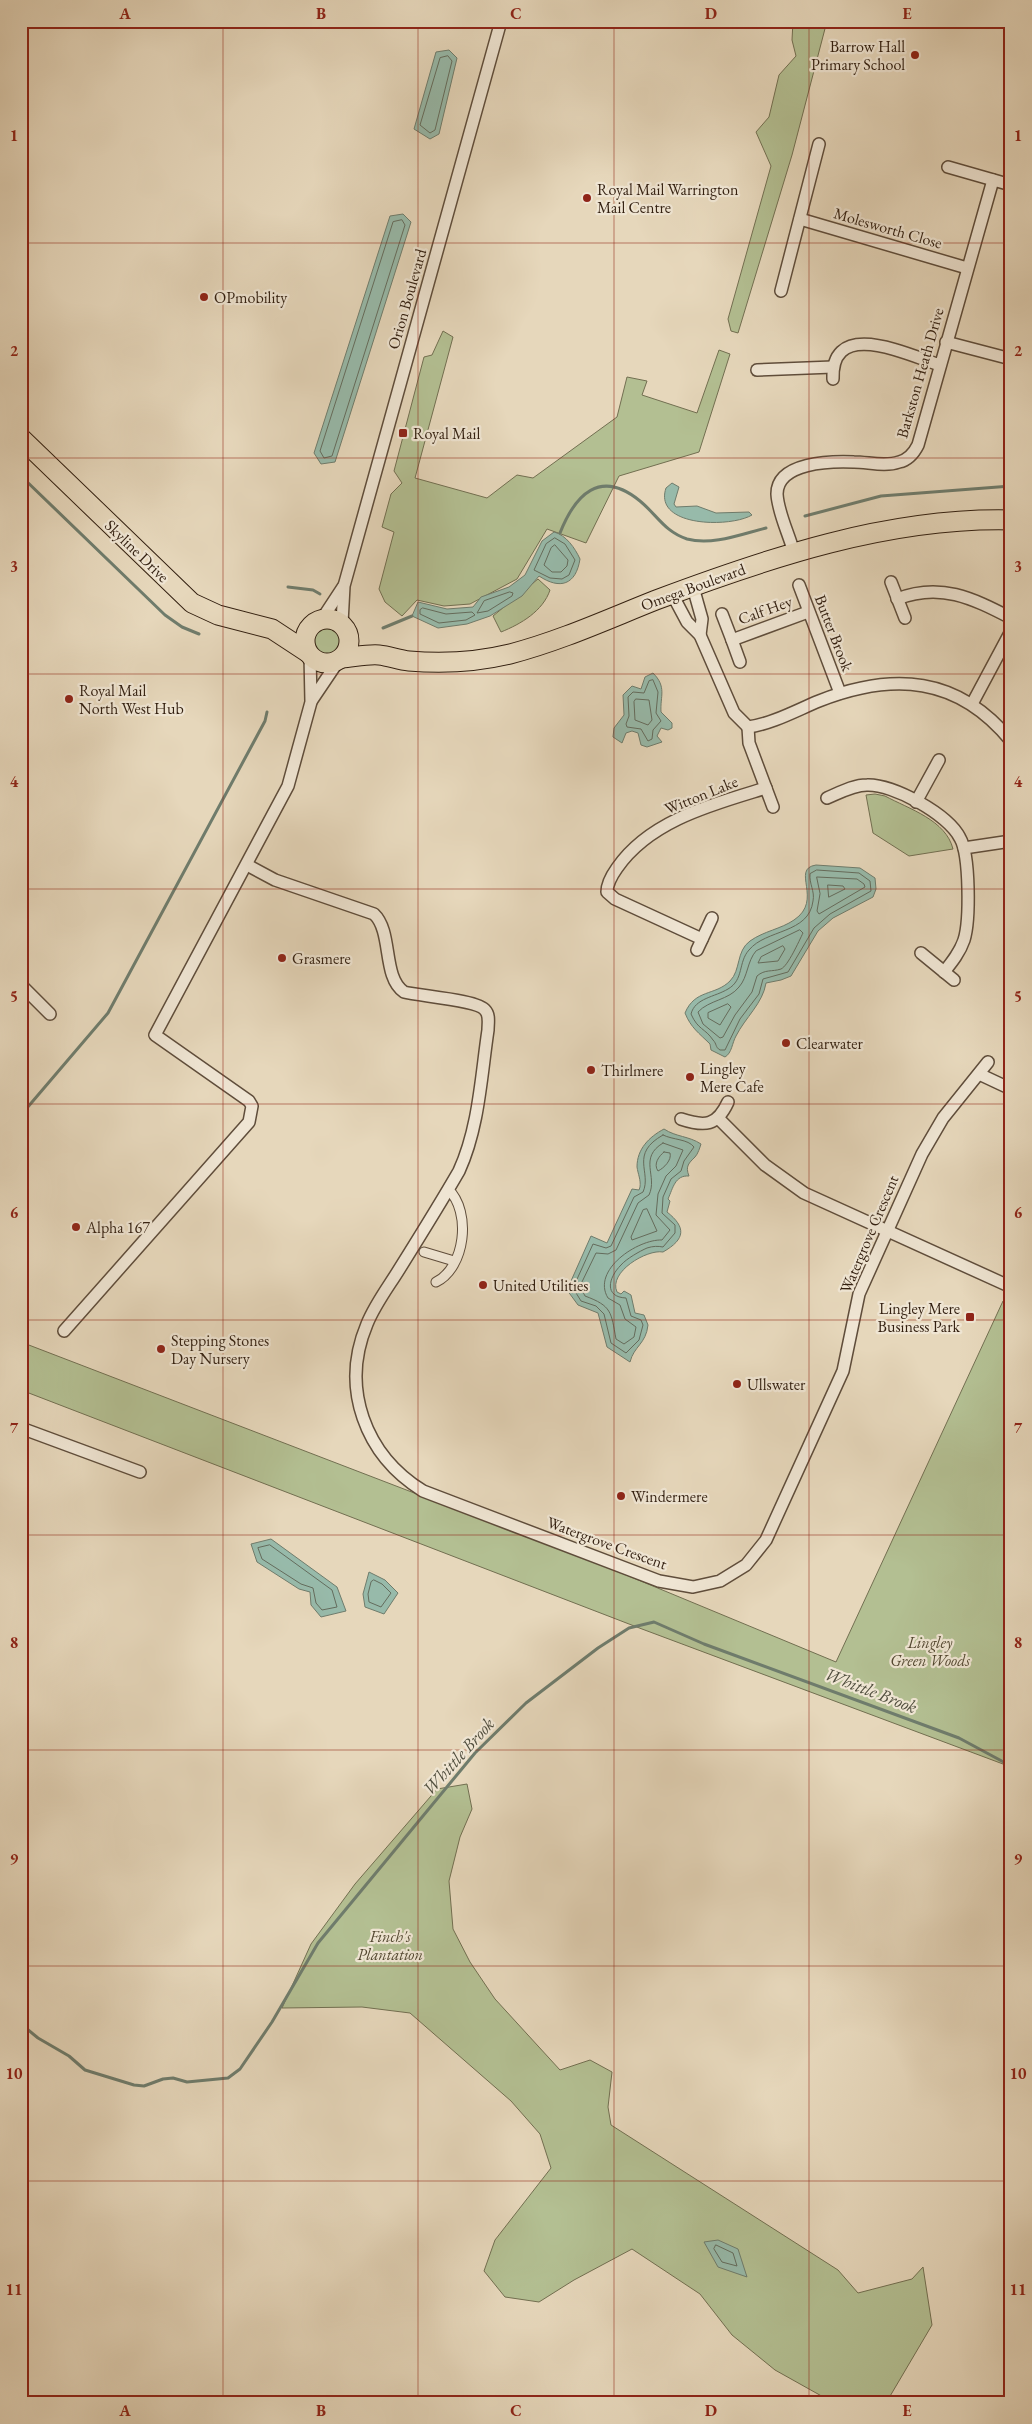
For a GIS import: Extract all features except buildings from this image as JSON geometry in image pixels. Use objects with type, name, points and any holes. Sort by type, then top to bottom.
[{"type":"main road","name":"Skyline Drive","points":[[21,438],[192,602],[218,615],[272,629],[309,654]]},
{"type":"main road","name":"Omega Boulevard","points":[[340,659],[378,655],[408,661],[446,663],[486,659],[542,644],[672,594],[794,553],[863,536],[922,526],[991,519],[1011,520]]},
{"type":"main road","points":[[329,618],[345,629],[349,647],[340,659],[323,663],[309,654],[305,637],[317,621],[329,618]]},
{"type":"main road","name":"Skyline Drive","points":[[272,629],[317,621]]},
{"type":"main road","name":"Omega Boulevard","points":[[345,629],[378,655]]},
{"type":"street","name":"Orion Boulevard","points":[[345,629],[344,586],[500,21]]},
{"type":"street","points":[[781,291],[819,144]]},
{"type":"street","points":[[948,167],[1011,185]]},
{"type":"street","name":"Barkston Heath Drive","points":[[794,553],[778,500],[778,489],[782,480],[789,472],[800,467],[854,462],[889,464],[906,459],[915,450],[921,439],[946,342],[993,180]]},
{"type":"street","name":"Molesworth Close","points":[[800,220],[967,268]]},
{"type":"street","points":[[946,342],[1011,359]]},
{"type":"street","points":[[757,370],[833,373],[844,350],[864,343],[940,365]]},
{"type":"street","points":[[891,582],[905,618]]},
{"type":"street","name":"Butter Brook","points":[[799,584],[840,693]]},
{"type":"street","name":"Orion Boulevard","points":[[317,621],[344,586]]},
{"type":"street","points":[[693,587],[702,620],[700,635]]},
{"type":"street","points":[[897,599],[912,593],[932,590],[976,602],[1011,618]]},
{"type":"street","points":[[672,594],[687,622],[700,635],[734,713],[748,727],[749,743],[773,807]]},
{"type":"street","name":"Calf Hey","points":[[732,640],[808,612]]},
{"type":"street","name":"Calf Hey","points":[[722,614],[740,662]]},
{"type":"street","points":[[972,704],[1011,631]]},
{"type":"street","points":[[64,1331],[249,1122],[252,1106],[248,1101],[156,1035],[288,786],[311,702],[309,654]]},
{"type":"street","points":[[311,702],[340,659]]},
{"type":"street","points":[[748,727],[840,693],[882,684],[914,684],[943,691],[972,704],[1011,740]]},
{"type":"street","points":[[916,802],[939,760]]},
{"type":"street","points":[[827,798],[856,786],[877,785],[889,788],[916,802],[939,815],[952,826],[964,848],[968,900],[966,934],[957,954],[944,972]]},
{"type":"street","name":"Witton Lake","points":[[702,940],[615,899],[608,892],[608,884],[621,862],[642,842],[657,832],[694,812],[766,788]]},
{"type":"street","points":[[964,848],[1011,841]]},
{"type":"street","name":"Watergrove Crescent","points":[[247,865],[275,880],[374,914],[382,926],[394,981],[399,989],[410,994],[479,1006],[486,1010],[488,1020],[471,1140],[459,1171],[367,1322],[355,1362],[359,1406],[370,1436],[379,1451],[413,1485],[436,1497],[659,1581],[693,1587],[720,1581],[738,1572],[753,1559],[766,1540],[843,1371],[859,1294],[931,1137],[988,1062]]},
{"type":"street","points":[[697,950],[712,918]]},
{"type":"street","points":[[921,953],[954,980]]},
{"type":"street","points":[[21,985],[50,1014]]},
{"type":"street","points":[[979,1074],[1011,1089]]},
{"type":"street","points":[[681,1119],[700,1124],[719,1118],[728,1102]]},
{"type":"street","points":[[719,1118],[765,1165],[804,1193],[1011,1288]]},
{"type":"street","points":[[436,1282],[446,1277],[462,1244],[464,1227],[456,1199],[448,1189]]},
{"type":"street","points":[[424,1252],[454,1261]]},
{"type":"street","points":[[21,1428],[140,1472]]},
{"type":"green space","points":[[793,21],[827,21],[792,155],[738,333],[731,331],[728,319],[771,166],[756,132],[769,117],[779,75],[796,56],[792,40]]},
{"type":"green space","points":[[443,331],[453,337],[415,478],[487,498],[517,475],[533,478],[617,417],[627,377],[647,381],[642,395],[697,413],[719,350],[730,354],[699,452],[619,476],[586,543],[547,529],[517,579],[470,604],[444,606],[417,600],[402,616],[385,602],[379,589],[394,532],[382,527],[391,494],[402,483],[394,471],[424,357],[432,355]]},
{"type":"green space","points":[[538,579],[550,590],[547,598],[530,616],[501,632],[493,616]]},
{"type":"green space","points":[[327,628],[337,632],[341,642],[337,652],[327,656],[317,652],[313,642],[317,632]]},
{"type":"green space","points":[[866,795],[885,796],[935,823],[943,830],[953,849],[909,856],[873,833]]},
{"type":"green space","name":"Lingley Green Woods","points":[[1003,1301],[1011,1305],[1011,1767],[642,1629],[21,1390],[21,1342],[607,1567],[836,1662]]},
{"type":"green space","name":"Finch's Plantation","points":[[467,1784],[472,1809],[460,1837],[449,1881],[453,1929],[470,1962],[495,1999],[560,2070],[590,2060],[612,2072],[608,2107],[611,2125],[838,2270],[858,2293],[912,2279],[923,2267],[932,2325],[886,2403],[834,2403],[775,2370],[732,2335],[700,2294],[632,2249],[574,2280],[539,2302],[505,2297],[484,2271],[495,2240],[551,2168],[540,2134],[511,2101],[410,2013],[362,2007],[282,2008],[311,1944],[355,1884],[437,1789]]},
{"type":"water","points":[[449,50],[457,58],[439,134],[430,139],[414,129],[436,52]]},
{"type":"water","points":[[403,214],[411,222],[335,462],[321,464],[314,453],[390,216]]},
{"type":"water","points":[[672,483],[679,487],[674,504],[676,507],[697,506],[716,513],[749,512],[752,515],[727,522],[696,521],[682,517],[671,510],[665,501],[666,488]]},
{"type":"water","points":[[554,532],[570,542],[580,559],[575,575],[566,582],[554,583],[539,576],[522,596],[490,616],[467,624],[438,628],[412,616],[418,602],[447,609],[473,607],[481,597],[509,587],[525,575],[542,541]]},
{"type":"water","points":[[653,673],[661,687],[661,712],[672,723],[672,728],[668,730],[661,728],[657,736],[662,742],[647,747],[641,745],[638,733],[632,731],[626,733],[622,743],[613,737],[614,728],[624,715],[623,695],[632,686],[641,689],[645,677]]},
{"type":"water","points":[[816,865],[860,868],[875,878],[876,889],[873,897],[833,918],[818,931],[791,976],[766,983],[761,997],[740,1029],[731,1050],[725,1057],[711,1050],[710,1044],[687,1018],[685,1013],[689,1005],[700,996],[724,986],[730,981],[736,972],[740,955],[750,941],[789,923],[802,912],[806,904],[807,895],[806,872],[809,868]]},
{"type":"water","points":[[664,1129],[701,1144],[697,1154],[688,1165],[689,1176],[684,1176],[678,1180],[668,1199],[670,1201],[667,1212],[678,1223],[681,1233],[679,1238],[671,1247],[663,1252],[648,1254],[631,1263],[618,1277],[616,1284],[617,1292],[621,1294],[624,1291],[631,1295],[635,1313],[644,1315],[648,1325],[645,1337],[634,1352],[630,1362],[607,1347],[598,1313],[578,1305],[567,1290],[591,1236],[607,1243],[632,1189],[639,1190],[640,1182],[637,1167],[639,1155],[645,1144]]},
{"type":"water","points":[[271,1539],[337,1587],[346,1611],[321,1617],[311,1605],[310,1592],[299,1589],[257,1562],[251,1544]]},
{"type":"water","points":[[369,1572],[385,1580],[398,1593],[384,1614],[365,1607],[363,1594]]},
{"type":"water","points":[[718,2240],[738,2249],[747,2277],[718,2267],[704,2242]]},
{"type":"waterway","points":[[21,476],[165,615],[182,627],[199,634]]},
{"type":"waterway","points":[[805,516],[881,496],[1011,486]]},
{"type":"waterway","points":[[560,533],[566,519],[581,497],[591,490],[601,487],[613,487],[626,491],[646,506],[667,528],[687,539],[697,541],[717,540],[766,528]]},
{"type":"waterway","points":[[288,587],[313,590],[320,594]]},
{"type":"waterway","points":[[383,628],[412,616]]},
{"type":"waterway","points":[[21,1115],[108,1013],[265,721],[267,712]]},
{"type":"waterway","name":"Whittle Brook","points":[[21,2024],[38,2038],[69,2056],[85,2070],[134,2085],[144,2086],[163,2079],[173,2078],[187,2082],[228,2078],[240,2069],[272,2022],[318,1943],[475,1753],[526,1703],[598,1648],[629,1628],[654,1622],[704,1644],[959,1738],[1011,1766]]},
{"type":"place","name":"Barrow Hall Primary School","points":[[915,55]]},
{"type":"place","name":"Royal Mail Warrington Mail Centre","points":[[587,198]]},
{"type":"place","name":"OPmobility","points":[[204,297]]},
{"type":"place","name":"Royal Mail","points":[[403,433]]},
{"type":"place","name":"Royal Mail North West Hub","points":[[69,699]]},
{"type":"place","name":"Grasmere","points":[[282,958]]},
{"type":"place","name":"Clearwater","points":[[786,1043]]},
{"type":"place","name":"Thirlmere","points":[[591,1070]]},
{"type":"place","name":"Lingley Mere Cafe","points":[[690,1077]]},
{"type":"place","name":"Alpha 167","points":[[76,1227]]},
{"type":"place","name":"United Utilities","points":[[483,1285]]},
{"type":"place","name":"Lingley Mere Business Park","points":[[970,1317]]},
{"type":"place","name":"Stepping Stones Day Nursery","points":[[161,1349]]},
{"type":"place","name":"Ullswater","points":[[737,1384]]},
{"type":"place","name":"Windermere","points":[[621,1496]]}]
